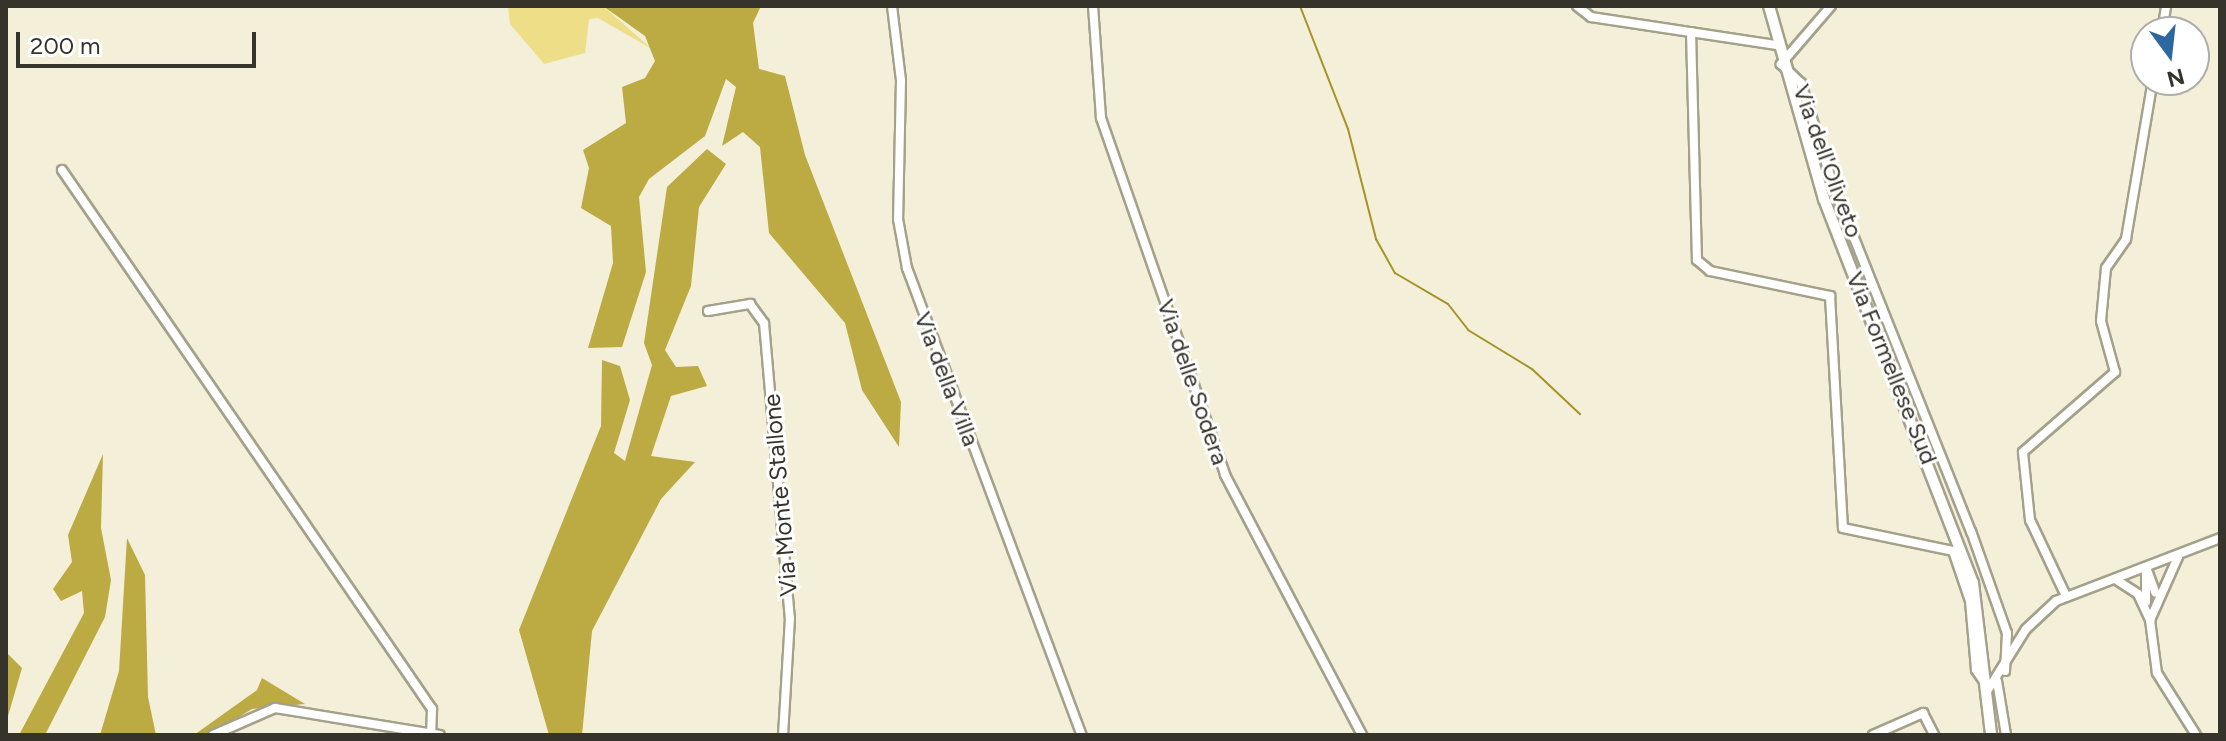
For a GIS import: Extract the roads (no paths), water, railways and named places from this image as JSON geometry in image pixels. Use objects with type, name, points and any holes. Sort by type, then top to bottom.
[{"type":"street","name":"Via della Villa","points":[[892,6],[901,80],[898,213],[907,268],[1082,735]]},
{"type":"street","name":"Via delle Sodera","points":[[1093,6],[1101,118],[1225,475],[1362,735]]},
{"type":"street","points":[[1577,6],[1591,17],[1777,45]]},
{"type":"street","name":"Via Formellese Sud","points":[[1769,6],[1781,64],[1824,199],[1963,550],[1979,611],[1991,735]]},
{"type":"street","points":[[1781,64],[1831,6]]},
{"type":"street","points":[[1691,32],[1697,260],[1710,271],[1830,296],[1843,528],[1953,551],[1968,594],[1976,670],[1986,688],[2005,671],[2028,626],[2066,596],[2180,556],[2220,538]]},
{"type":"street","name":"Via dell'Oliveto","points":[[1781,64],[1801,83],[1833,185],[1971,531],[2007,633],[2005,671]]},
{"type":"street","points":[[2066,596],[2030,520],[2023,452],[2115,372],[2102,326],[2106,268],[2126,240],[2150,96]]},
{"type":"street","points":[[62,170],[432,709],[435,734],[275,708],[213,735]]},
{"type":"street","name":"Via Monte Stallone","points":[[708,311],[750,304],[764,323],[790,618],[783,735]]},
{"type":"street","points":[[2150,603],[2180,556]]},
{"type":"street","points":[[2146,567],[2157,673],[2196,735]]},
{"type":"street","points":[[2114,579],[2150,603]]},
{"type":"street","points":[[1997,681],[2006,735]]},
{"type":"street","points":[[1873,735],[1923,713],[1934,735]]},
{"type":"waterway","points":[[1300,6],[1348,129],[1376,239],[1395,273],[1448,304],[1468,330],[1532,369],[1580,414]]}]
